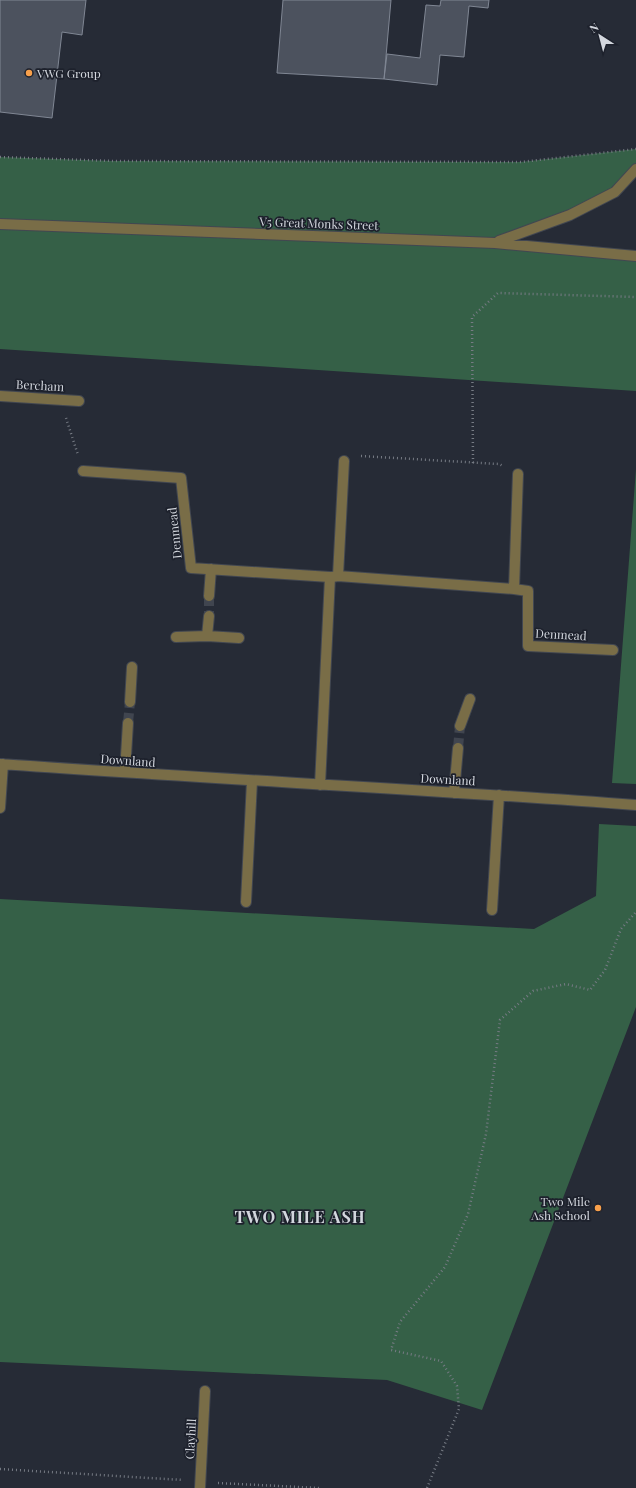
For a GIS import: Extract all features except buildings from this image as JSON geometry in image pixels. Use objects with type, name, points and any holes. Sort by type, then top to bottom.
[{"type":"street","points":[[495,242],[570,215],[615,192],[636,169]]},
{"type":"street","name":"V5 Great Monks Street","points":[[0,224],[495,242],[636,256]]},
{"type":"street","name":"Bercham","points":[[0,396],[78,401]]},
{"type":"street","points":[[320,785],[334,577],[344,461]]},
{"type":"street","name":"Denmead","points":[[83,471],[181,478],[191,568],[528,591],[528,646],[613,650]]},
{"type":"street","points":[[514,589],[518,474]]},
{"type":"street","points":[[209,596],[211,569]]},
{"type":"street","points":[[208,636],[210,616]]},
{"type":"street","points":[[176,637],[208,636],[239,638]]},
{"type":"street","points":[[130,702],[132,667]]},
{"type":"street","points":[[460,726],[470,699]]},
{"type":"street","points":[[125,772],[128,723]]},
{"type":"street","points":[[454,793],[458,748]]},
{"type":"street","name":"Downland","points":[[0,808],[1,764],[636,805]]},
{"type":"street","points":[[246,902],[252,781]]},
{"type":"street","points":[[492,910],[499,795]]},
{"type":"street","name":"Clayhill","points":[[200,1485],[205,1391]]},
{"type":"path","points":[[0,157],[113,161],[521,162],[636,149]]},
{"type":"path","points":[[473,463],[472,317],[498,292],[636,297]]},
{"type":"path","points":[[60,399],[83,471]]},
{"type":"path","points":[[344,461],[359,456],[499,464],[518,474]]},
{"type":"path","points":[[427,1488],[459,1408],[457,1386],[441,1361],[391,1350],[400,1322],[445,1267],[468,1214],[486,1134],[500,1020],[533,990],[566,984],[590,990],[606,970],[621,929],[636,912]]},
{"type":"path","points":[[0,1469],[200,1485],[319,1488]]},
{"type":"green space","points":[[636,149],[636,169],[615,192],[496,242],[636,256],[636,391],[0,349],[0,157],[113,161],[521,162]]},
{"type":"green space","points":[[636,469],[636,784],[612,783]]},
{"type":"green space","points":[[599,824],[636,826],[636,1007],[482,1410],[387,1380],[0,1362],[0,899],[534,929],[596,896]]},
{"type":"tunnel","points":[[209,596],[209,616]]},
{"type":"tunnel","points":[[128,723],[130,702]]},
{"type":"tunnel","points":[[458,748],[460,726]]},
{"type":"place","name":"VWG Group","points":[[29,73]]},
{"type":"place","name":"Two Mile Ash School","points":[[598,1208]]},
{"type":"district","name":"TWO MILE ASH","points":[[300,1216]]}]
